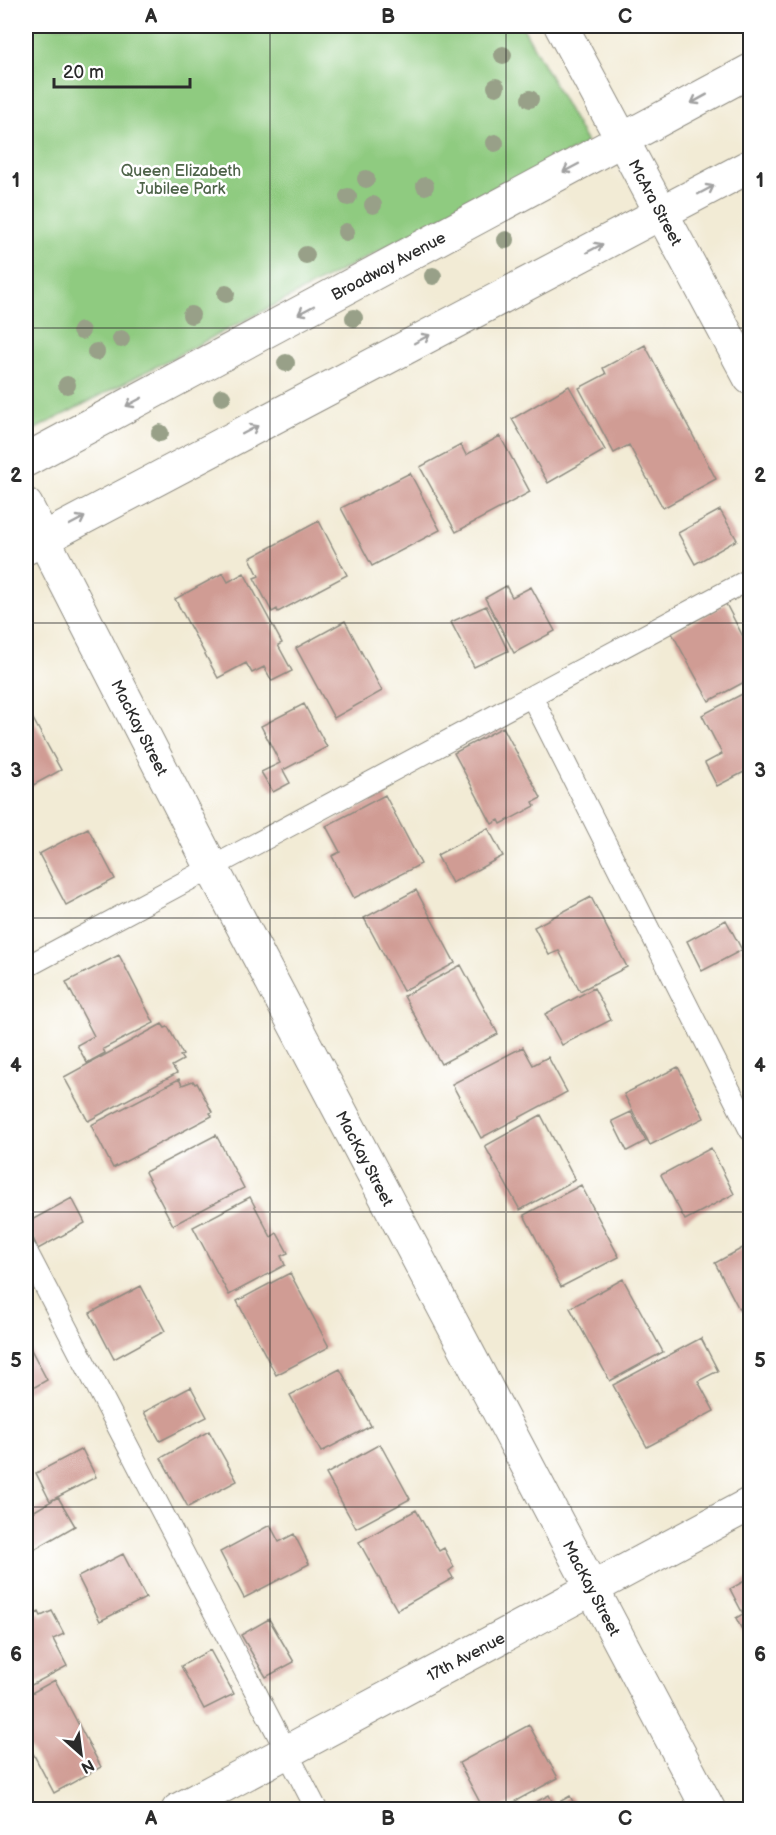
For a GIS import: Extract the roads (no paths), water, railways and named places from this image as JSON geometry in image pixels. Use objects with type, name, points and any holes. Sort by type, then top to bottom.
[{"type":"street","name":"McAra Street","points":[[561,26],[750,378]]},
{"type":"street","name":"Broadway Avenue","points":[[26,460],[750,71]]},
{"type":"street","points":[[34,543],[750,166]]},
{"type":"street","name":"MacKay Street","points":[[26,505],[34,543],[212,868],[709,1809]]},
{"type":"street","name":"17th Avenue","points":[[178,1809],[750,1504]]},
{"type":"lane","points":[[26,968],[750,579]]},
{"type":"lane","points":[[532,697],[750,1130]]},
{"type":"lane","points":[[26,1250],[317,1809]]},
{"type":"park label","name":"Queen Elizabeth Jubilee Park","points":[[181,179]]}]
